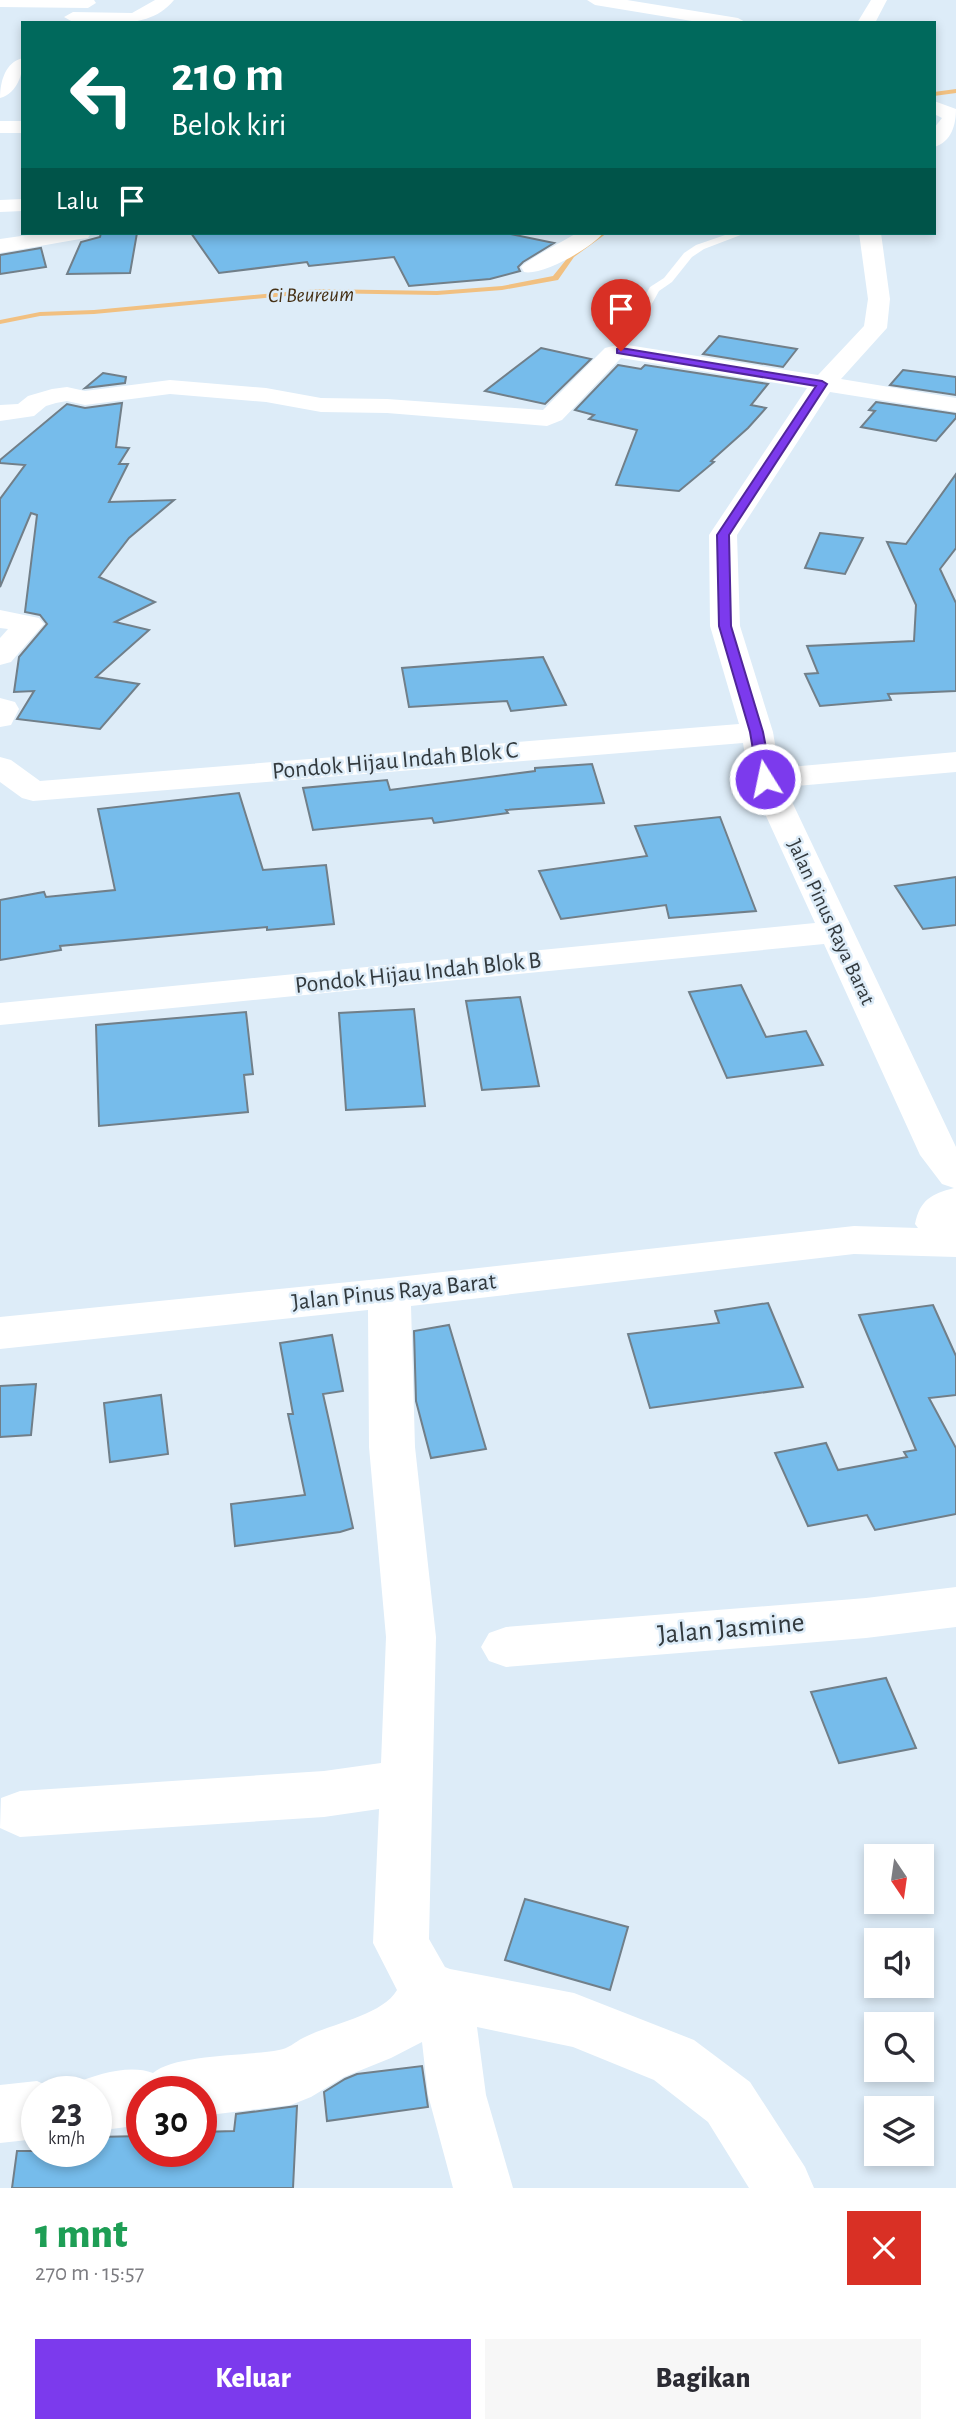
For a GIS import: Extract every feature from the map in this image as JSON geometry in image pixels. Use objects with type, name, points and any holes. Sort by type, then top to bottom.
[{"type":"street","points":[[70,20],[147,16],[166,0]]},
{"type":"street","points":[[595,0],[658,4],[730,21]]},
{"type":"street","points":[[867,21],[879,0]]},
{"type":"street","points":[[0,2],[90,2]]},
{"type":"street","points":[[70,20],[90,2]]},
{"type":"street","points":[[637,21],[658,4]]},
{"type":"street","points":[[137,18],[156,21]]},
{"type":"street","points":[[0,92],[21,66]]},
{"type":"street","points":[[936,139],[950,125],[943,112]]},
{"type":"street","points":[[0,127],[21,127]]},
{"type":"street","points":[[0,206],[21,205]]},
{"type":"street","points":[[0,246],[68,235]]},
{"type":"street","points":[[532,267],[549,260],[589,235]]},
{"type":"street","name":"Jalan Pinus Raya Barat","points":[[0,1333],[389,1293],[855,1240],[949,1205],[836,932],[765,779],[757,732],[725,626],[723,535],[822,384],[875,328],[879,299],[870,235]]},
{"type":"street","points":[[0,413],[25,411],[37,401],[52,396],[67,394],[85,398],[170,387],[267,395],[321,405],[387,406],[547,418],[613,353],[621,351],[956,405]]},
{"type":"street","points":[[0,619],[29,624],[0,656]]},
{"type":"street","points":[[0,707],[4,709],[0,718]]},
{"type":"street","name":"Pondok Hijau Indah Blok C","points":[[0,767],[33,791],[757,732]]},
{"type":"street","points":[[765,779],[956,762]]},
{"type":"street","name":"Pondok Hijau Indah Blok B","points":[[0,1014],[836,932]]},
{"type":"street","points":[[389,1293],[392,1447],[411,1637],[401,1943],[436,1992],[457,2095],[484,2188]]},
{"type":"street","name":"Jalan Jasmine","points":[[506,1647],[866,1618],[956,1606]]},
{"type":"street","points":[[20,1814],[324,1794],[407,1782]]},
{"type":"street","points":[[217,2086],[291,2077],[324,2057],[371,2039],[412,2018],[436,1992]]},
{"type":"street","points":[[436,1992],[574,2020],[674,2060],[729,2102],[784,2188]]},
{"type":"street","points":[[0,2114],[21,2112]]},
{"type":"lane","points":[[640,316],[654,289],[679,269],[688,255],[700,247],[735,235]]},
{"type":"building","points":[[137,235],[130,273],[67,274],[81,242],[100,237]]},
{"type":"building","points":[[192,235],[516,235],[554,243],[523,262],[518,267],[520,271],[490,279],[409,286],[394,257],[309,266],[307,262],[219,273]]},
{"type":"building","points":[[41,248],[46,267],[0,274],[0,255]]},
{"type":"building","points":[[719,336],[797,349],[783,367],[703,354]]},
{"type":"building","points":[[541,348],[591,359],[545,404],[485,391]]},
{"type":"building","points":[[618,365],[641,369],[645,365],[768,384],[751,405],[766,408],[711,461],[714,462],[679,491],[616,485],[637,430],[589,419],[594,415],[575,410]]},
{"type":"building","points":[[903,370],[956,377],[956,395],[890,385]]},
{"type":"building","points":[[103,373],[126,377],[125,383],[85,388]]},
{"type":"building","points":[[876,402],[956,414],[956,418],[936,441],[861,427],[875,411],[869,410]]},
{"type":"building","points":[[122,403],[116,447],[129,448],[119,464],[128,464],[109,502],[174,500],[129,538],[99,577],[155,602],[115,622],[149,630],[96,677],[139,684],[100,729],[17,719],[34,691],[14,692],[19,657],[47,624],[40,615],[25,612],[37,515],[31,513],[0,587],[0,499],[25,465],[0,463],[0,460],[67,404],[85,408]]},
{"type":"building","points":[[956,474],[956,548],[940,569],[956,603],[956,691],[888,694],[891,700],[820,706],[805,674],[818,673],[807,646],[914,641],[916,605],[887,542],[906,544]]},
{"type":"building","points":[[820,533],[863,538],[845,574],[805,568]]},
{"type":"building","points":[[543,657],[566,705],[511,711],[507,701],[409,707],[402,668]]},
{"type":"building","points":[[592,764],[604,803],[506,810],[508,813],[434,823],[432,818],[313,830],[303,788],[387,780],[390,790],[535,771],[535,768]]},
{"type":"building","points":[[239,793],[263,870],[326,865],[334,924],[267,930],[267,927],[60,946],[61,950],[0,960],[0,900],[44,892],[46,897],[115,890],[98,809]]},
{"type":"building","points":[[720,817],[756,911],[669,918],[666,905],[561,919],[539,871],[647,856],[635,826]]},
{"type":"building","points":[[956,877],[956,925],[923,929],[895,886]]},
{"type":"building","points":[[741,985],[766,1037],[806,1031],[823,1065],[727,1078],[689,992]]},
{"type":"building","points":[[520,997],[539,1086],[482,1090],[466,1001]]},
{"type":"building","points":[[414,1009],[425,1106],[346,1110],[339,1013]]},
{"type":"building","points":[[246,1012],[253,1074],[244,1075],[248,1112],[99,1126],[96,1025]]},
{"type":"building","points":[[768,1303],[803,1387],[650,1408],[628,1334],[719,1323],[715,1311]]},
{"type":"building","points":[[933,1305],[956,1356],[956,1395],[929,1398],[956,1448],[956,1514],[875,1530],[867,1515],[808,1526],[775,1453],[826,1443],[838,1470],[907,1457],[904,1452],[916,1450],[859,1315]]},
{"type":"building","points":[[449,1325],[486,1449],[431,1458],[416,1401],[414,1331]]},
{"type":"building","points":[[332,1335],[343,1391],[323,1394],[353,1528],[235,1546],[231,1504],[305,1495],[288,1414],[293,1414],[280,1343]]},
{"type":"building","points":[[36,1384],[31,1435],[0,1437],[0,1386]]},
{"type":"building","points":[[161,1395],[168,1454],[110,1462],[104,1403]]},
{"type":"building","points":[[886,1678],[916,1748],[839,1763],[811,1692]]},
{"type":"building","points":[[525,1899],[628,1927],[610,1990],[505,1960]]},
{"type":"building","points":[[422,2066],[428,2107],[327,2121],[324,2092],[345,2079],[357,2074]]},
{"type":"building","points":[[297,2106],[293,2188],[12,2188],[17,2151],[21,2151],[21,2167],[112,2167],[112,2137],[126,2136],[126,2167],[217,2167],[217,2132],[234,2131],[236,2114]]},
{"type":"waterway","name":"Ci Beureum","points":[[936,94],[956,91]]},
{"type":"waterway","name":"Ci Beureum","points":[[0,322],[40,314],[94,312],[318,291],[437,293],[502,288],[555,278],[572,256],[601,235]]},
{"type":"route","points":[[621,351],[822,384],[723,535],[725,626],[757,732],[765,779]]}]
